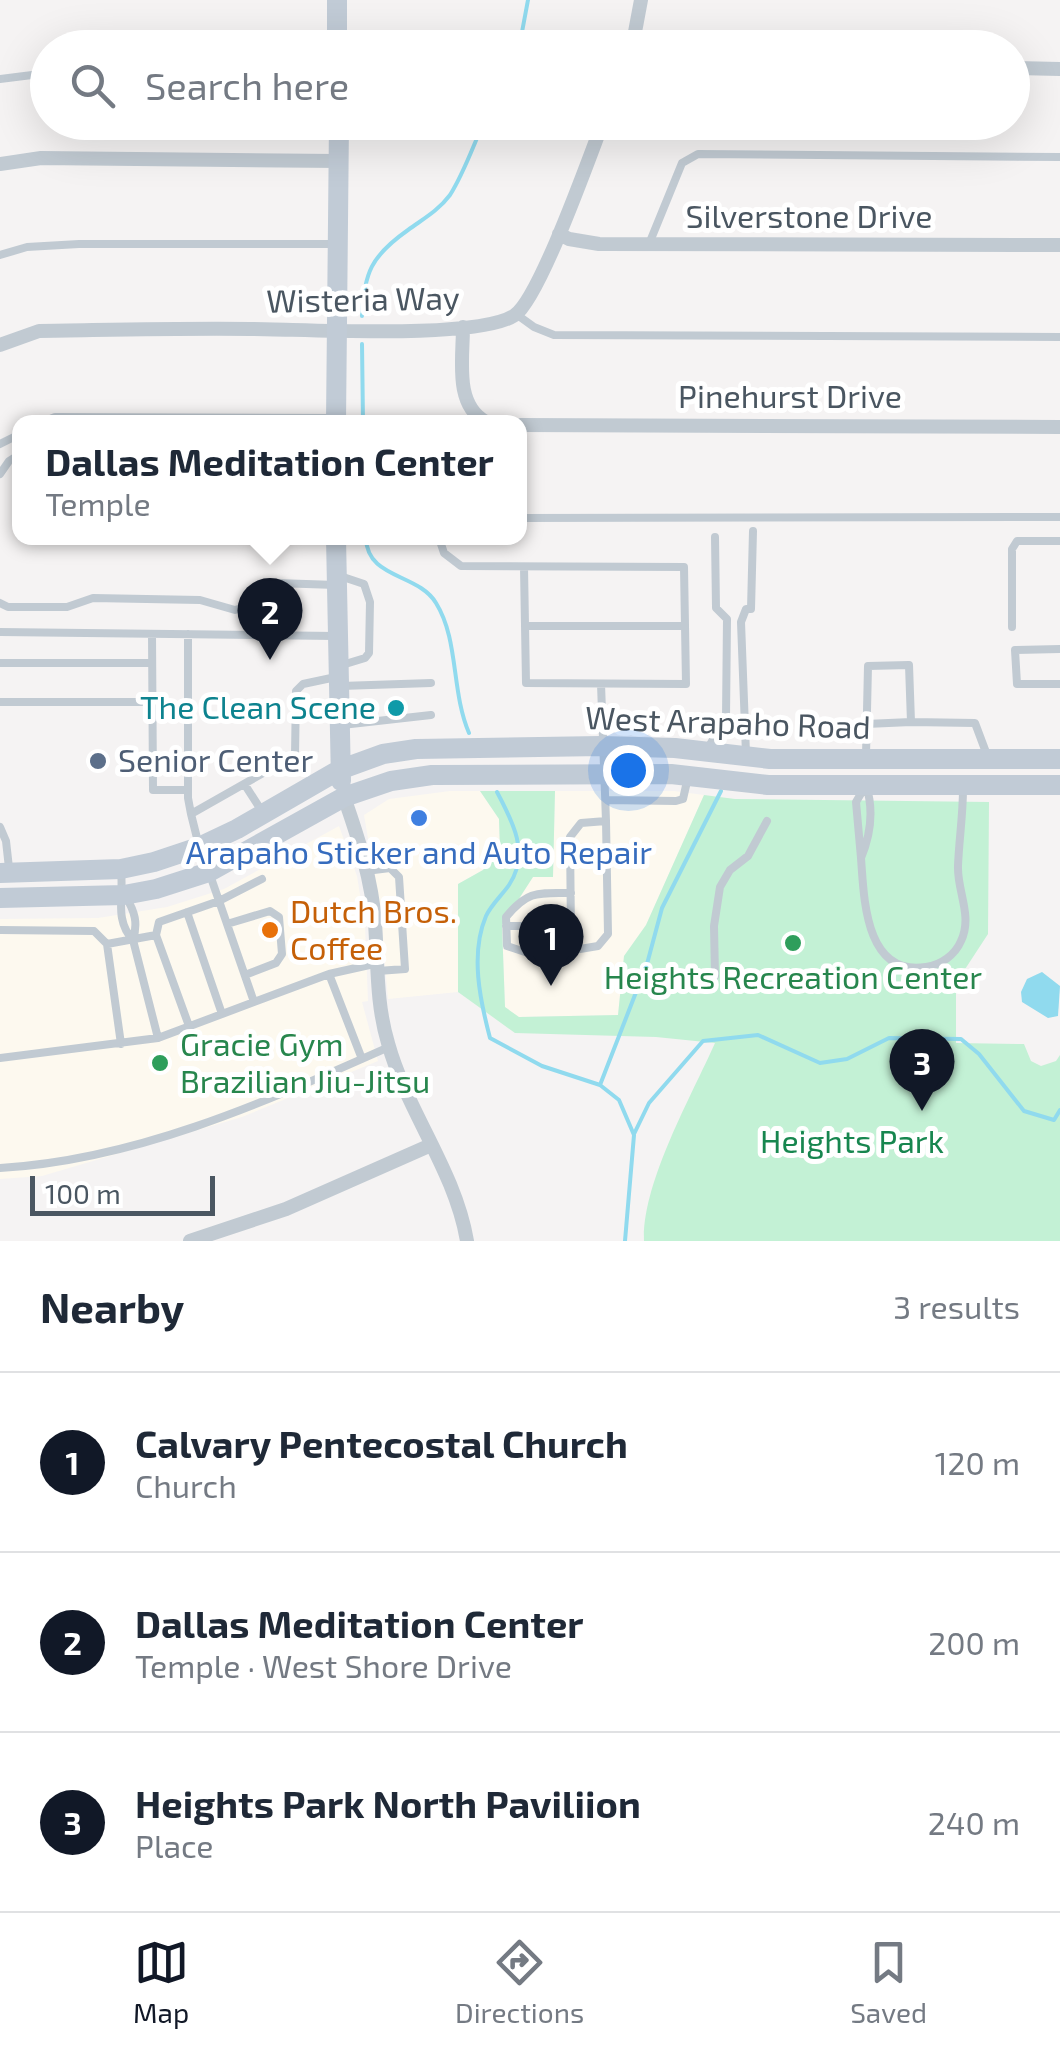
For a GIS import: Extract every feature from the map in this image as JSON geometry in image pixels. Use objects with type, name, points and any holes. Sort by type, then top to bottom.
[{"type":"main road","points":[[337,0],[338,30]]},
{"type":"main road","points":[[336,415],[338,140]]},
{"type":"main road","points":[[336,545],[336,676],[339,770],[344,797]]},
{"type":"main road","name":"West Arapaho Road","points":[[5,873],[121,868],[154,862],[200,847],[339,770],[383,754],[416,749],[601,746],[675,748],[746,758],[1060,759]]},
{"type":"main road","points":[[866,759],[866,785]]},
{"type":"main road","name":"West Arapaho Road","points":[[5,898],[124,894],[156,889],[209,872],[344,797],[391,781],[432,775],[688,776],[768,785],[1060,786]]},
{"type":"main road","points":[[5,873],[5,898]]},
{"type":"street","points":[[635,30],[641,0]]},
{"type":"street","points":[[1030,68],[1060,68]]},
{"type":"street","points":[[516,314],[528,300],[559,234],[597,140]]},
{"type":"street","points":[[0,164],[41,158],[339,161]]},
{"type":"street","name":"Silverstone Drive","points":[[559,234],[584,242],[649,244],[1060,245]]},
{"type":"street","name":"Wisteria Way","points":[[0,345],[39,331],[464,327],[494,324],[516,314]]},
{"type":"street","points":[[464,327],[465,401],[474,415]]},
{"type":"street","name":"Pinehurst Drive","points":[[527,425],[1060,427]]},
{"type":"street","points":[[344,797],[366,871],[375,923],[375,967],[389,1048],[453,1193],[467,1241]]},
{"type":"street","points":[[190,1241],[286,1209],[431,1145]]},
{"type":"lane","points":[[0,79],[30,76]]},
{"type":"lane","points":[[649,244],[682,163],[698,154],[1060,157]]},
{"type":"lane","points":[[0,256],[27,248],[79,244],[338,244]]},
{"type":"lane","points":[[516,314],[554,335],[1060,337]]},
{"type":"lane","points":[[527,518],[1060,517]]},
{"type":"lane","points":[[746,758],[741,622],[746,610],[752,610],[753,531]]},
{"type":"lane","points":[[706,752],[726,717],[727,620],[716,608],[715,538]]},
{"type":"lane","points":[[1012,627],[1012,548],[1017,541],[1060,541]]},
{"type":"lane","points":[[441,545],[444,553],[461,566],[524,566],[684,566],[686,684],[526,683],[524,566]]},
{"type":"lane","points":[[0,603],[8,607],[67,607],[93,598],[200,600],[235,610],[252,605],[263,590],[276,583],[352,578],[364,584],[370,602],[369,653],[336,676]]},
{"type":"lane","points":[[525,626],[684,626]]},
{"type":"lane","points":[[0,632],[336,636]]},
{"type":"lane","points":[[152,634],[153,790],[188,790]]},
{"type":"lane","points":[[188,634],[188,790],[200,847]]},
{"type":"lane","points":[[1060,649],[1015,650],[1018,684],[1060,684]]},
{"type":"lane","points":[[0,663],[152,663]]},
{"type":"lane","points":[[866,759],[868,666],[909,665],[911,722]]},
{"type":"lane","points":[[190,814],[295,755],[296,692],[303,684],[336,676],[432,682]]},
{"type":"lane","points":[[543,952],[598,946],[608,934],[601,684]]},
{"type":"lane","points":[[0,702],[152,702]]},
{"type":"lane","points":[[338,726],[432,715]]},
{"type":"lane","points":[[866,724],[974,723],[989,759]]},
{"type":"lane","points":[[606,800],[684,799],[688,776]]},
{"type":"lane","points":[[246,785],[263,813]]},
{"type":"lane","points":[[866,785],[856,802],[868,922],[881,952],[893,962],[916,968],[939,964],[952,955],[966,927],[958,866],[963,786]]},
{"type":"lane","points":[[861,858],[869,839],[871,803],[866,785]]},
{"type":"lane","points":[[575,946],[571,926],[573,830],[581,823],[606,820]]},
{"type":"lane","points":[[715,976],[714,926],[720,887],[730,870],[748,856],[767,820]]},
{"type":"lane","points":[[0,827],[6,841],[5,873]]},
{"type":"lane","points":[[121,868],[124,894],[120,910],[124,930],[133,940],[158,1038]]},
{"type":"lane","points":[[0,1058],[158,1038],[328,974],[375,967],[405,969],[400,877],[390,868],[366,871]]},
{"type":"lane","points":[[209,872],[254,1002]]},
{"type":"lane","points":[[189,1026],[156,935],[159,922],[219,901],[262,879]]},
{"type":"lane","points":[[524,952],[507,946],[506,917],[526,896],[571,893]]},
{"type":"lane","points":[[227,924],[270,911],[280,918],[282,954],[276,963],[245,975]]},
{"type":"lane","points":[[188,912],[222,1014]]},
{"type":"lane","points":[[506,926],[571,926]]},
{"type":"lane","points":[[0,930],[94,932],[106,944],[121,1044]]},
{"type":"lane","points":[[106,944],[156,935]]},
{"type":"lane","points":[[328,974],[362,1059]]},
{"type":"lane","points":[[0,1168],[60,1163],[162,1138],[289,1092],[389,1048]]},
{"type":"shaded area","points":[[480,791],[499,819],[500,851],[483,870],[458,884],[458,992],[388,999],[380,908],[364,815],[389,799]]},
{"type":"shaded area","points":[[555,791],[674,791],[704,795],[646,925],[624,956],[618,1015],[518,1017],[505,1007],[502,925],[533,877],[553,876]]},
{"type":"shaded area","points":[[339,826],[357,876],[365,925],[368,1001],[362,1002],[378,1061],[242,1117],[42,1176],[0,1179],[0,919],[98,918],[167,907],[224,889]]},
{"type":"green space","name":"Heights Park","points":[[480,791],[555,791],[553,877],[533,877],[502,925],[505,1007],[519,1017],[618,1015],[624,956],[646,925],[704,795],[735,799],[989,802],[988,934],[956,983],[956,1043],[1024,1044],[1031,1061],[1041,1066],[1056,1061],[1060,1055],[1060,1241],[644,1241],[645,1218],[659,1167],[715,1043],[656,1037],[515,1033],[458,992],[458,884],[483,870],[500,850],[499,819]]},
{"type":"water","points":[[1042,972],[1060,986],[1058,1016],[1048,1018],[1022,1002],[1021,992],[1027,979]]},
{"type":"waterway","points":[[522,30],[528,0]]},
{"type":"waterway","points":[[362,316],[365,288],[378,257],[450,195],[476,140]]},
{"type":"waterway","points":[[362,344],[363,415]]},
{"type":"waterway","points":[[368,545],[384,569],[418,586],[436,603],[448,633],[459,700],[469,733]]},
{"type":"waterway","points":[[600,1085],[647,964],[662,908],[721,791]]},
{"type":"waterway","points":[[497,792],[519,850],[515,873],[486,916],[478,946],[480,993],[490,1038],[542,1066],[600,1085],[619,1100],[634,1135],[625,1241]]},
{"type":"waterway","points":[[634,1134],[649,1103],[703,1041],[758,1035],[820,1063],[847,1059],[889,1038],[961,1039],[979,1054],[1024,1111],[1054,1120],[1060,1110]]},
{"type":"place","name":"Dallas Meditation Center","points":[[270,660]]},
{"type":"place","name":"The Clean Scene","points":[[396,708]]},
{"type":"place","name":"Senior Center","points":[[98,761]]},
{"type":"place","name":"Arapaho Sticker and Auto Repair","points":[[419,818]]},
{"type":"place","name":"Dutch Bros. Coffee","points":[[270,930]]},
{"type":"place","name":"Heights Recreation Center","points":[[793,943]]},
{"type":"place","name":"Calvary Pentecostal Church","points":[[551,986]]},
{"type":"place","name":"Gracie Gym Brazilian Jiu-Jitsu","points":[[160,1063]]},
{"type":"place","name":"Heights Park North Paviliion","points":[[922,1111]]}]
